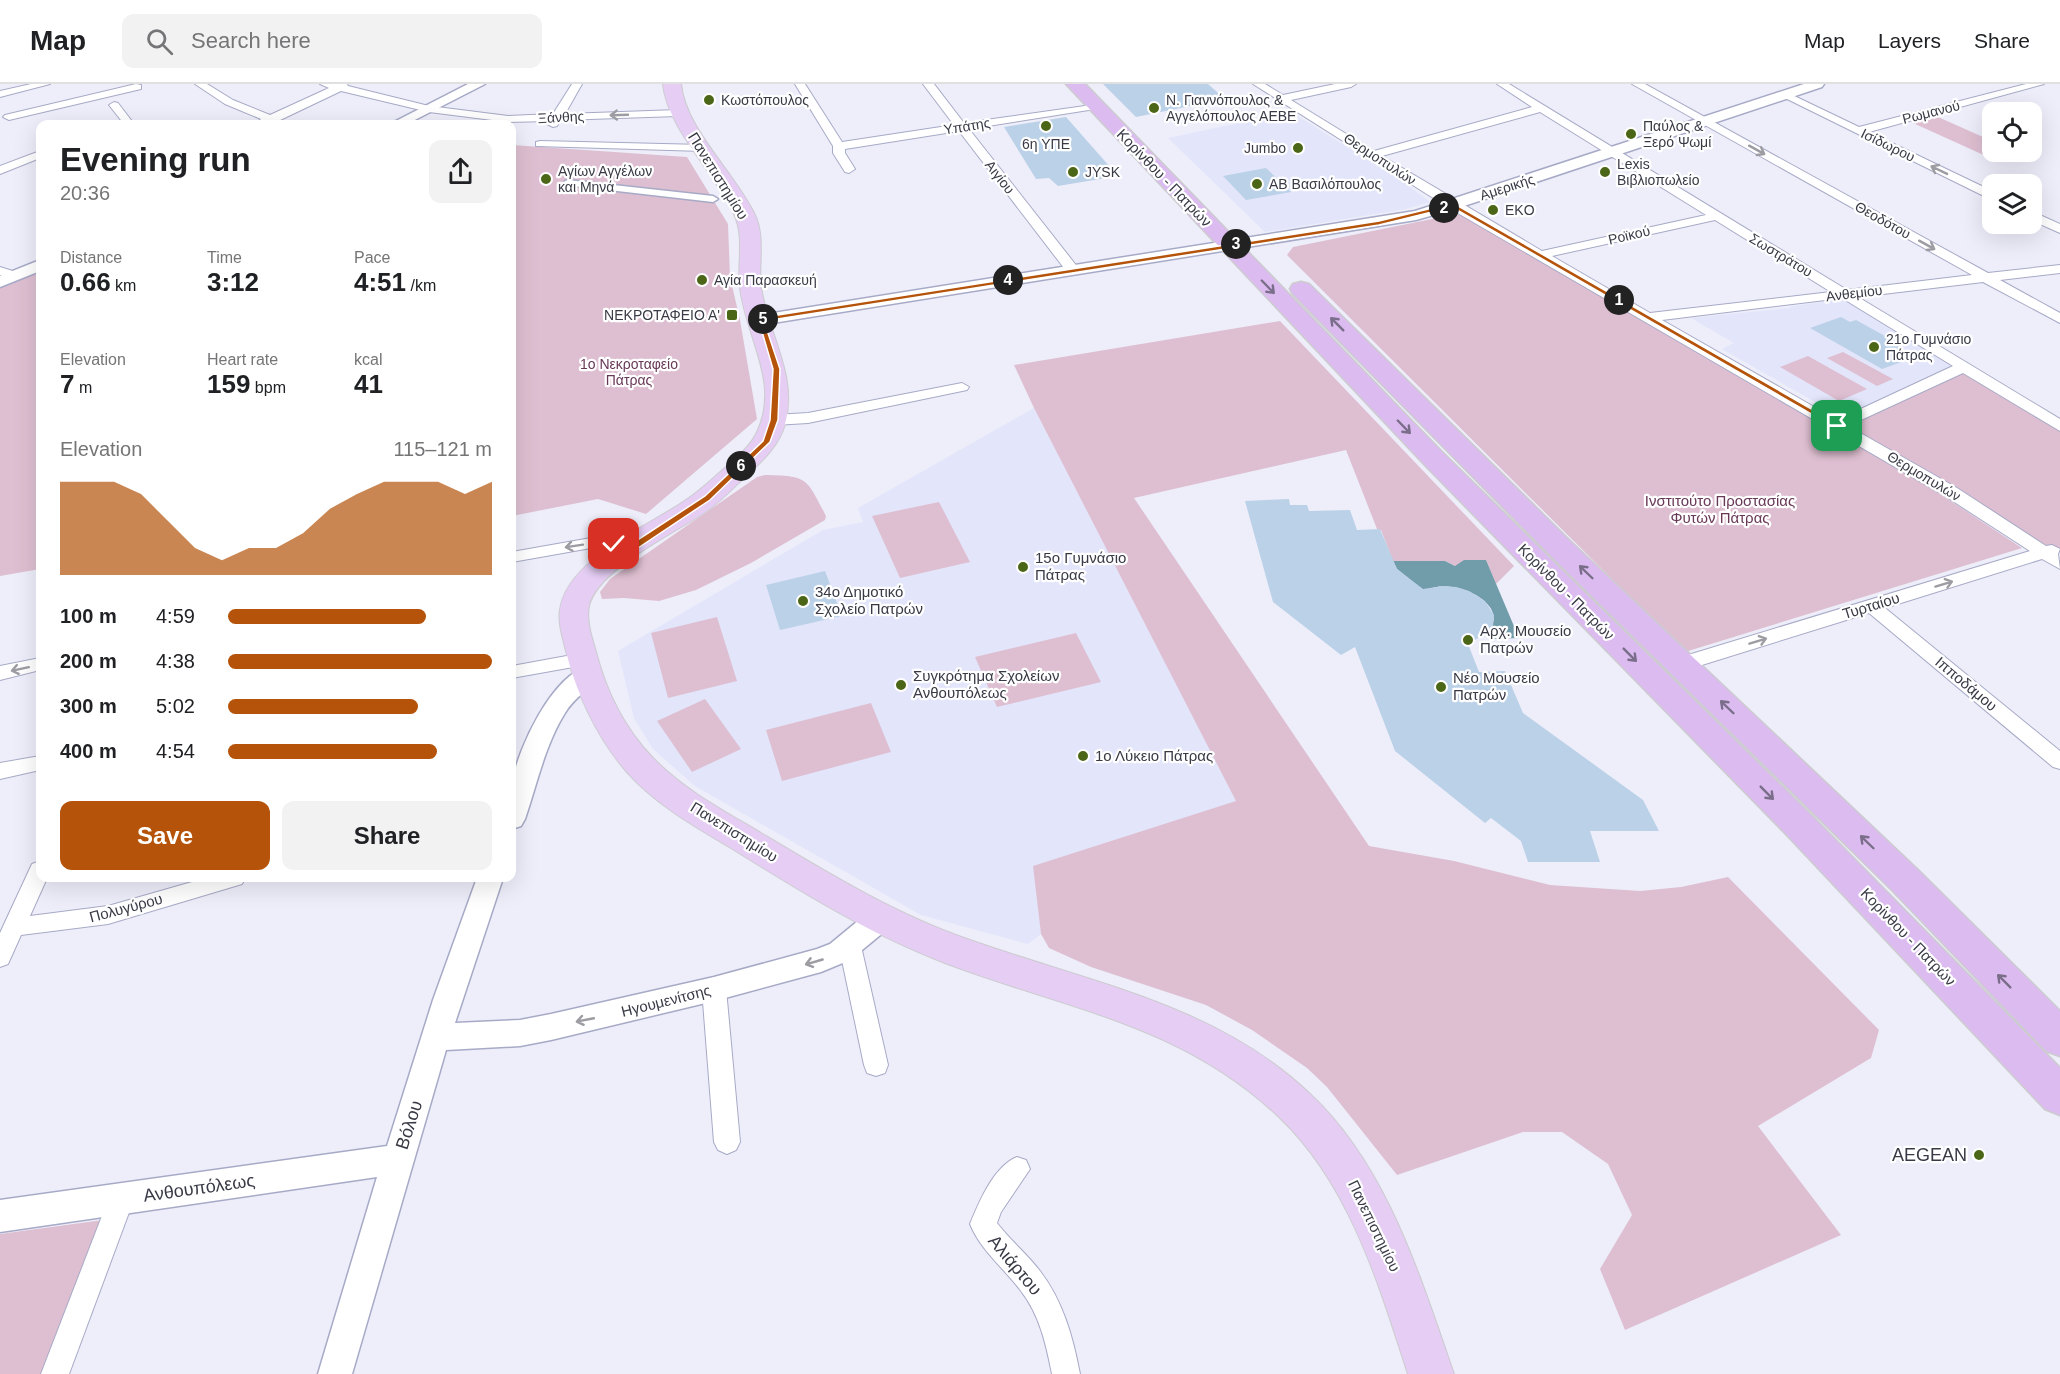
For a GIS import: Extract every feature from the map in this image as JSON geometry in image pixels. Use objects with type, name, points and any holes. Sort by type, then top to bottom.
[{"type":"highway","name":"Κορίνθου - Πατρών","points":[[1075,84],[1095,106],[1241,243],[1279,266],[1560,548],[2054,1022]]},
{"type":"highway","name":"Κορίνθου - Πατρών","points":[[1098,84],[1524,551],[1897,926],[2060,1096]]},
{"type":"main road","name":"Πανεπιστημίου","points":[[672,84],[674,103],[678,113],[703,148],[747,220],[752,250],[751,293],[777,369],[774,420],[766,442],[708,498],[598,572],[576,599],[574,619],[586,667],[623,742],[637,761],[661,784],[731,832],[880,919],[963,953],[1152,1014],[1187,1030],[1231,1055],[1276,1089],[1298,1108],[1322,1137],[1342,1164],[1365,1204],[1397,1275],[1431,1374]]},
{"type":"street","points":[[0,94],[45,84]]},
{"type":"street","points":[[200,84],[262,120]]},
{"type":"street","name":"Ξάνθης","points":[[325,84],[344,86],[429,109],[508,119],[678,113]]},
{"type":"street","points":[[406,120],[478,84]]},
{"type":"street","points":[[577,84],[540,144],[703,148]]},
{"type":"street","points":[[800,84],[839,146],[839,153],[849,169]]},
{"type":"street","name":"Αιγίου","points":[[928,84],[1072,269]]},
{"type":"street","name":"Θερμοπυλών","points":[[1258,84],[1453,205],[1952,492],[2055,554]]},
{"type":"street","points":[[1283,98],[1352,84]]},
{"type":"street","name":"Σωστράτου","points":[[1502,84],[2060,426]]},
{"type":"street","name":"Θεοδότου","points":[[1637,84],[2060,319]]},
{"type":"street","name":"Αμερικής","points":[[760,320],[1072,269],[1389,221],[1453,205],[1817,84]]},
{"type":"street","name":"Ρωμανού","points":[[1858,131],[2039,84]]},
{"type":"street","points":[[270,120],[344,86]]},
{"type":"street","points":[[0,102],[10,120],[137,87]]},
{"type":"street","name":"Ισίδωρου","points":[[1784,95],[1982,191]]},
{"type":"street","points":[[114,105],[122,120]]},
{"type":"street","name":"Υπάτης","points":[[839,146],[1095,106]]},
{"type":"street","points":[[1372,155],[1541,108]]},
{"type":"street","points":[[0,170],[36,156]]},
{"type":"street","points":[[568,183],[713,199]]},
{"type":"street","name":"Ροϊκού","points":[[1540,255],[1717,216]]},
{"type":"street","points":[[2042,220],[2060,229]]},
{"type":"street","points":[[5,276],[36,266]]},
{"type":"street","name":"Ανθεμίου","points":[[1648,317],[2060,268]]},
{"type":"street","points":[[1837,426],[1963,367]]},
{"type":"street","points":[[774,420],[808,418],[962,387]]},
{"type":"street","points":[[516,556],[591,543],[632,548]]},
{"type":"street","name":"Τυρταίου","points":[[1682,664],[1872,606],[2055,554]]},
{"type":"street","name":"Ιπποδάμου","points":[[1872,606],[2060,762]]},
{"type":"street","points":[[0,673],[36,665]]},
{"type":"street","points":[[516,672],[586,667]]},
{"type":"street","points":[[516,808],[538,748],[558,705],[586,667]]},
{"type":"street","points":[[0,771],[36,764]]},
{"type":"street","points":[[0,957],[36,879]]},
{"type":"street","name":"Πολυγύρου","points":[[15,927],[108,915],[220,882]]},
{"type":"street","name":"Βόλου","points":[[335,1374],[398,1160],[489,882]]},
{"type":"street","name":"Ηγουμενίτσης","points":[[437,1037],[520,1033],[714,989],[821,960],[850,946],[880,919]]},
{"type":"street","points":[[850,946],[876,1065]]},
{"type":"street","points":[[714,989],[727,1142]]},
{"type":"street","name":"Ανθουπόλεως","points":[[0,1216],[398,1160]]},
{"type":"street","name":"Αλιάρτου","points":[[1017,1169],[991,1204],[983,1224],[1043,1299],[1054,1322],[1066,1374]]},
{"type":"street","points":[[55,1374],[121,1199]]},
{"type":"shaded area","points":[[1291,112],[1405,183],[1430,202],[1406,209],[1265,232],[1168,138]]},
{"type":"shaded area","points":[[1846,299],[1963,367],[1843,418],[1722,349],[1734,343],[1691,318],[1789,308]]},
{"type":"shaded area","name":"Συγκρότημα Σχολείων Ανθουπόλεως","points":[[1034,408],[1237,802],[1034,866],[1041,934],[1028,944],[921,915],[695,786],[653,749],[634,718],[618,651],[823,530],[863,522],[858,508]]},
{"type":"shaded area","points":[[1464,560],[1486,560],[1519,638],[1491,639],[1493,635],[1487,633],[1493,625],[1494,616],[1486,602],[1469,592],[1452,587],[1431,588],[1424,591],[1397,569],[1393,561],[1445,561],[1455,566]]},
{"type":"green space","points":[[1938,117],[1982,137],[1982,154],[1913,123]]},
{"type":"green space","name":"1o Νεκροταφείο Πάτρας","points":[[516,145],[687,157],[728,224],[730,277],[757,419],[646,514],[598,499],[516,515]]},
{"type":"green space","name":"Ινστιτούτο Προστασίας Φυτών Πάτρας","points":[[1452,215],[1462,215],[1937,492],[2022,548],[1685,652],[1287,255],[1293,247]]},
{"type":"green space","points":[[36,272],[36,570],[0,576],[0,288]]},
{"type":"green space","points":[[1280,321],[1514,566],[1496,584],[1486,560],[1455,566],[1445,561],[1393,561],[1381,530],[1377,529],[1346,450],[1134,498],[1369,846],[1454,861],[1550,885],[1640,891],[1681,887],[1728,877],[1879,1030],[1871,1058],[1758,1126],[1841,1235],[1625,1330],[1600,1269],[1632,1215],[1608,1164],[1562,1132],[1523,1132],[1397,1175],[1327,1087],[1307,1068],[1252,1030],[1206,1005],[1091,967],[1049,948],[1041,934],[1033,866],[1236,801],[1014,365]]},
{"type":"green space","points":[[1843,352],[1893,379],[1877,386],[1827,358]]},
{"type":"green space","points":[[1808,356],[1867,389],[1839,401],[1780,367]]},
{"type":"green space","points":[[1963,367],[2060,426],[2060,548],[2045,553],[1837,426]]},
{"type":"green space","points":[[790,476],[804,482],[810,487],[819,503],[826,516],[825,520],[751,563],[696,590],[659,601],[602,599],[600,592],[610,579],[757,477]]},
{"type":"green space","points":[[939,502],[970,562],[900,578],[872,516]]},
{"type":"green space","points":[[717,617],[737,681],[668,698],[651,633]]},
{"type":"green space","points":[[1076,633],[1101,682],[997,707],[975,657]]},
{"type":"green space","points":[[705,699],[741,749],[692,772],[657,721]]},
{"type":"green space","points":[[871,703],[891,752],[782,781],[766,730]]},
{"type":"green space","points":[[103,1220],[44,1374],[0,1374],[0,1234]]},
{"type":"building","name":"Ν. Γιαννόπουλος & Αγγελόπουλος ΑΕΒΕ","points":[[1103,84],[1208,84],[1225,99],[1136,117]]},
{"type":"building","points":[[1066,117],[1118,176],[1058,186],[1049,178],[1036,179],[1004,127]]},
{"type":"building","name":"ΑΒ Βασιλόπουλος","points":[[1266,168],[1291,192],[1246,200],[1223,176]]},
{"type":"building","name":"21ο Γυμνάσιο Πάτρας","points":[[1841,317],[1850,322],[1856,320],[1903,346],[1898,347],[1915,357],[1882,369],[1810,328]]},
{"type":"building","name":"Νέο Μουσείο Πατρών","points":[[1289,499],[1290,505],[1307,505],[1309,511],[1350,510],[1357,530],[1380,529],[1397,569],[1423,589],[1456,587],[1469,591],[1485,601],[1494,615],[1493,626],[1487,633],[1468,644],[1479,672],[1505,671],[1523,713],[1643,800],[1659,831],[1590,831],[1600,862],[1528,862],[1521,841],[1491,818],[1485,823],[1395,751],[1355,647],[1341,655],[1273,602],[1245,501]]},
{"type":"building","name":"34ο Δημοτικό Σχολείο Πατρών","points":[[825,571],[842,616],[780,630],[766,585]]},
{"type":"place","name":"Κωστόπουλος","points":[[709,100]]},
{"type":"place","name":"Ν. Γιαννόπουλος & Αγγελόπουλος ΑΕΒΕ","points":[[1154,108]]},
{"type":"place","name":"6η ΥΠΕ","points":[[1046,126]]},
{"type":"place","name":"Παύλος & Ξερό Ψωμί","points":[[1631,134]]},
{"type":"place","name":"Jumbo","points":[[1298,148]]},
{"type":"place","name":"JYSK","points":[[1073,172]]},
{"type":"place","name":"Lexis Βιβλιοπωλείο","points":[[1605,172]]},
{"type":"place","name":"Αγίων Αγγέλων και Μηνά","points":[[546,179]]},
{"type":"place","name":"ΑΒ Βασιλόπουλος","points":[[1257,184]]},
{"type":"place","name":"EKO","points":[[1493,210]]},
{"type":"place","name":"Αγία Παρασκευή","points":[[702,280]]},
{"type":"place","name":"ΝΕΚΡΟΤΑΦΕΙΟ Α'","points":[[732,315]]},
{"type":"place","name":"21ο Γυμνάσιο Πάτρας","points":[[1874,347]]},
{"type":"place","name":"15ο Γυμνάσιο Πάτρας","points":[[1023,567]]},
{"type":"place","name":"34ο Δημοτικό Σχολείο Πατρών","points":[[803,601]]},
{"type":"place","name":"Αρχ. Μουσείο Πατρών","points":[[1468,640]]},
{"type":"place","name":"Συγκρότημα Σχολείων Ανθουπόλεως","points":[[901,685]]},
{"type":"place","name":"Νέο Μουσείο Πατρών","points":[[1441,687]]},
{"type":"place","name":"1ο Λύκειο Πάτρας","points":[[1083,756]]},
{"type":"place","name":"AEGEAN","points":[[1979,1155]]},
{"type":"route","points":[[614,544],[632,548],[708,498],[766,442],[774,420],[777,369],[760,320],[1379,223],[1453,205],[1837,426]]}]
